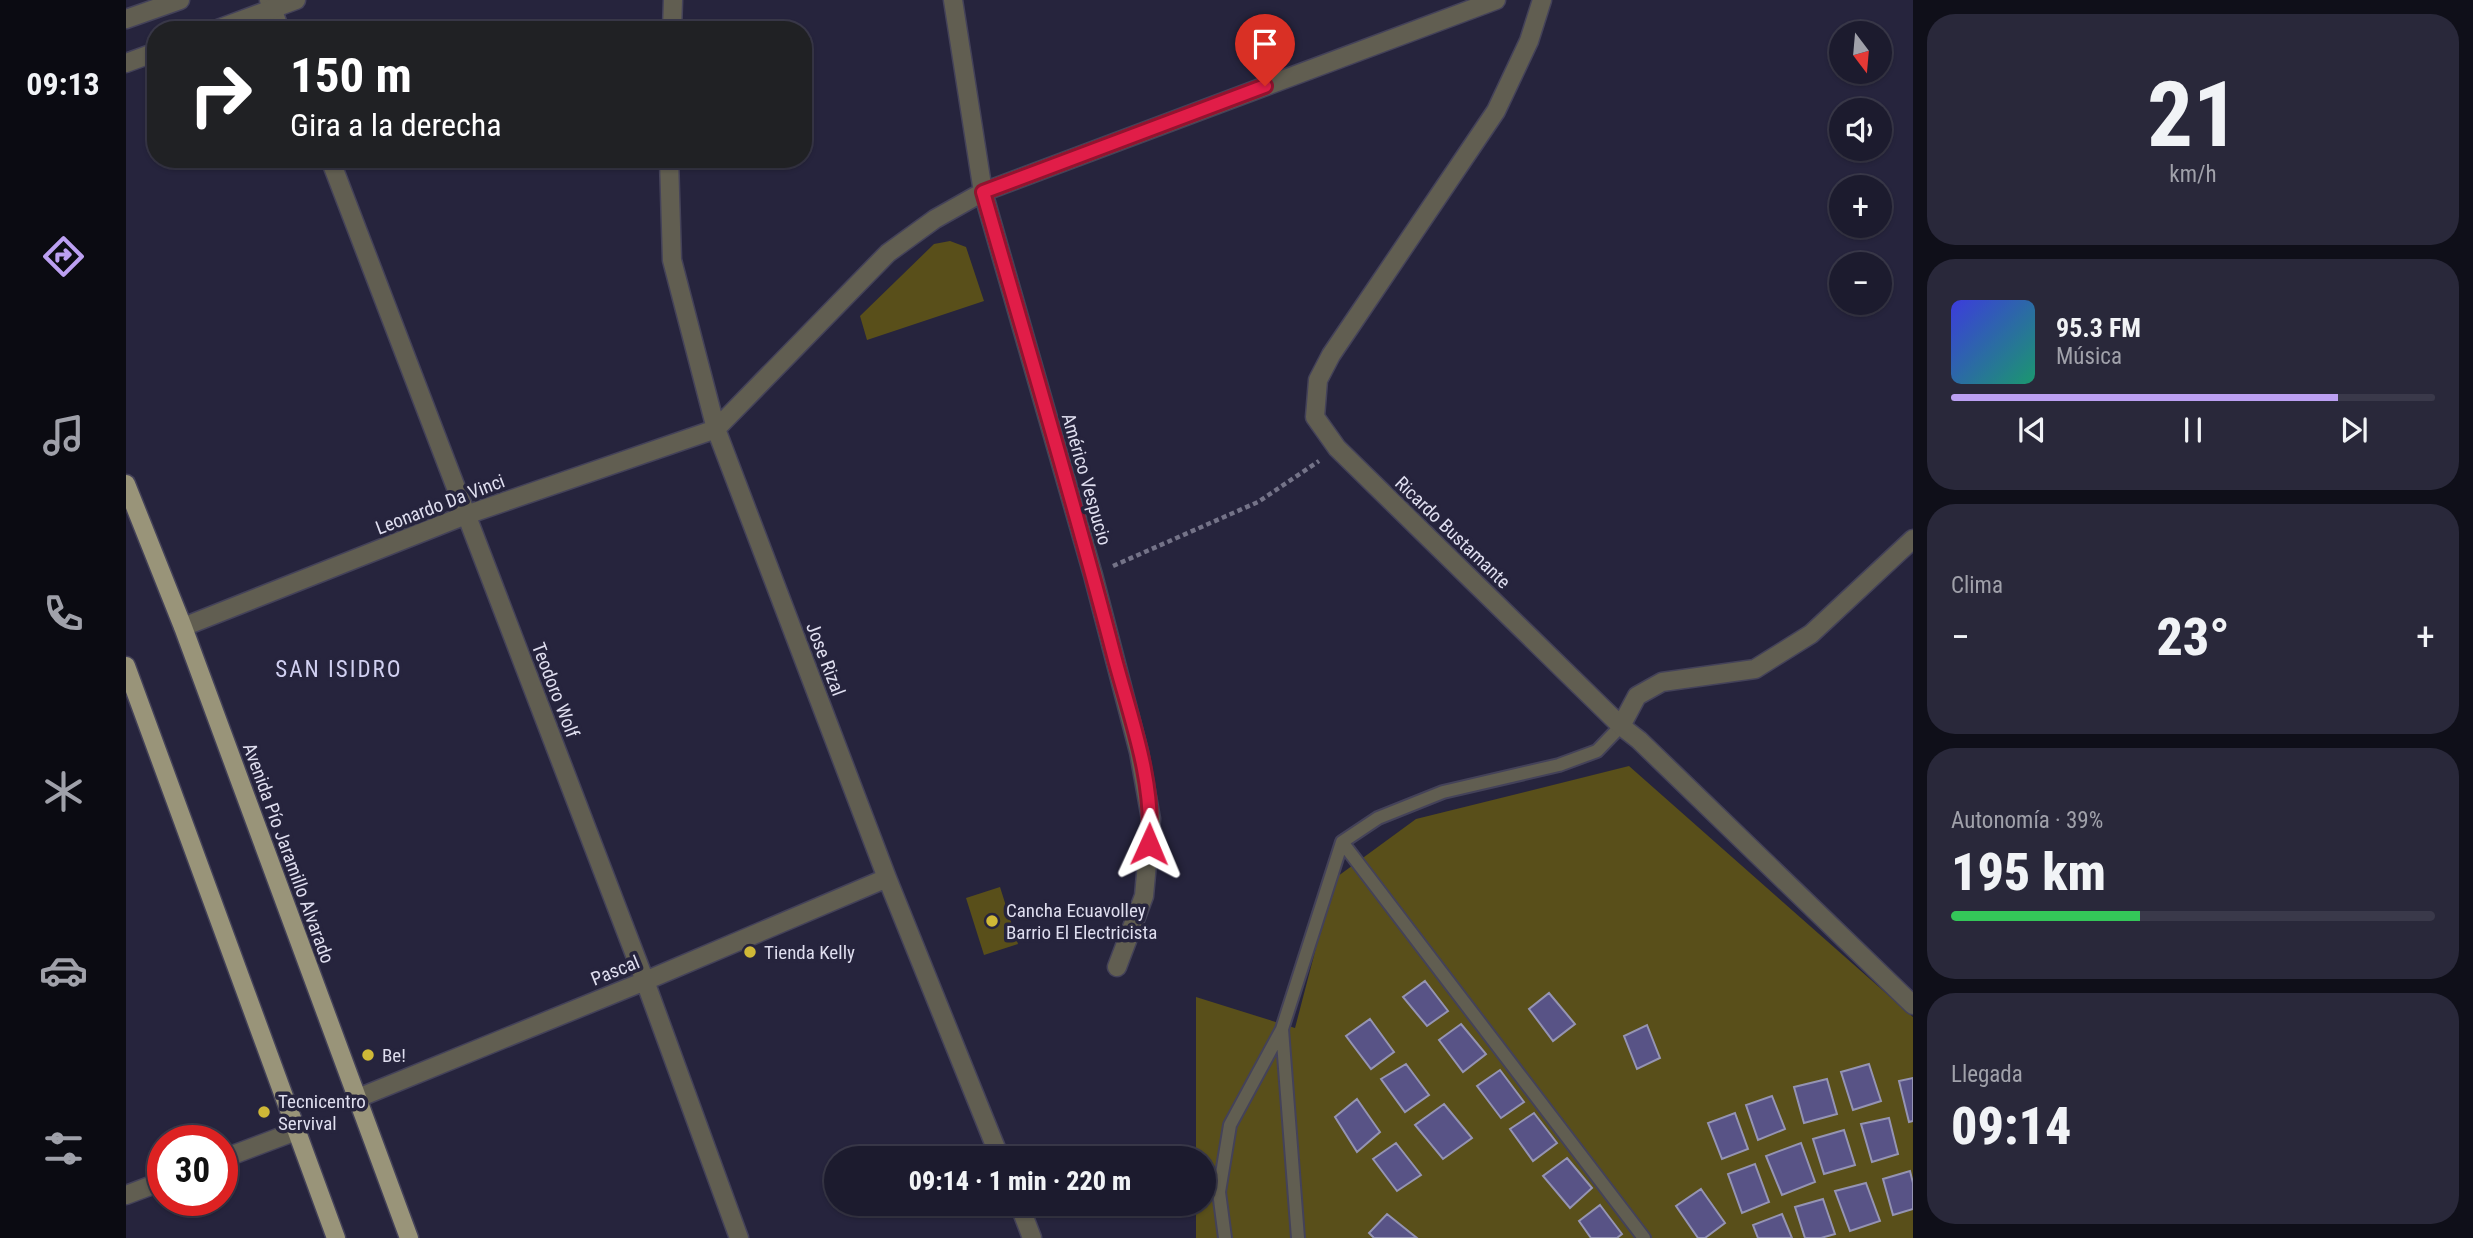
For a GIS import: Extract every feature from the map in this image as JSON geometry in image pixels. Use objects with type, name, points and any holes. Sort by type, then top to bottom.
[{"type":"main road","name":"Avenida Pío Jaramillo Alvarado","points":[[126,484],[183,627],[409,1238]]},
{"type":"main road","points":[[128,676],[336,1238]]},
{"type":"street","points":[[126,19],[180,0]]},
{"type":"street","points":[[234,21],[270,4],[296,0]]},
{"type":"street","points":[[672,21],[673,0]]},
{"type":"street","name":"Américo Vespucio","points":[[953,0],[983,192],[1093,575],[1139,752],[1151,819],[1144,896],[1117,967]]},
{"type":"street","points":[[716,429],[888,253],[935,219],[983,192],[1496,0]]},
{"type":"street","name":"Ricardo Bustamante","points":[[1542,0],[1529,41],[1496,111],[1331,355],[1318,380],[1315,417],[1337,448],[1621,726],[1639,740],[1913,1005]]},
{"type":"street","points":[[270,4],[277,21]]},
{"type":"street","points":[[126,63],[147,55]]},
{"type":"street","name":"Teodoro Wolf","points":[[333,168],[645,981],[738,1238]]},
{"type":"street","name":"Jose Rizal","points":[[669,168],[673,260],[716,429],[887,878],[995,1146]]},
{"type":"street","name":"Leonardo Da Vinci","points":[[183,627],[466,515],[716,429]]},
{"type":"street","points":[[1621,726],[1637,696],[1662,682],[1755,668],[1811,634],[1913,539]]},
{"type":"street","name":"Pascal","points":[[358,1098],[645,981],[887,878]]},
{"type":"street","points":[[238,1153],[296,1131]]},
{"type":"street","points":[[126,1195],[147,1187]]},
{"type":"street","points":[[1024,1216],[1032,1238]]},
{"type":"lane","points":[[1225,1238],[1219,1192],[1230,1125],[1282,1029],[1342,842],[1378,818],[1443,792],[1559,765],[1597,751],[1621,726]]},
{"type":"lane","points":[[1342,842],[1644,1238]]},
{"type":"lane","points":[[1282,1029],[1298,1238]]},
{"type":"path","points":[[1093,575],[1258,502],[1337,448]]},
{"type":"shaded area","points":[[950,241],[966,247],[984,301],[867,340],[860,316],[934,244]]},
{"type":"shaded area","points":[[1629,766],[1913,1017],[1913,1238],[1196,1238],[1196,1216],[1216,1216],[1216,1146],[1196,1146],[1196,997],[1295,1028],[1334,879],[1416,819]]},
{"type":"shaded area","name":"Cancha Ecuavolley Barrio El Electricista","points":[[1000,887],[1018,944],[984,955],[966,898]]},
{"type":"building","points":[[1425,981],[1448,1011],[1427,1026],[1403,997]]},
{"type":"building","points":[[1549,993],[1575,1024],[1553,1041],[1529,1009]]},
{"type":"building","points":[[1370,1019],[1394,1052],[1371,1069],[1346,1036]]},
{"type":"building","points":[[1461,1024],[1486,1054],[1463,1072],[1439,1040]]},
{"type":"building","points":[[1647,1025],[1660,1058],[1637,1069],[1624,1036]]},
{"type":"building","points":[[1406,1064],[1429,1095],[1405,1112],[1381,1079]]},
{"type":"building","points":[[1869,1064],[1881,1101],[1853,1110],[1841,1072]]},
{"type":"building","points":[[1500,1070],[1524,1102],[1501,1118],[1477,1086]]},
{"type":"building","points":[[1913,1078],[1913,1121],[1909,1122],[1899,1081]]},
{"type":"building","points":[[1827,1079],[1837,1114],[1804,1123],[1794,1087]]},
{"type":"building","points":[[1772,1096],[1785,1129],[1758,1140],[1746,1105]]},
{"type":"building","points":[[1357,1099],[1380,1132],[1357,1152],[1335,1117]]},
{"type":"building","points":[[1444,1104],[1472,1138],[1443,1159],[1415,1125]]},
{"type":"building","points":[[1534,1113],[1557,1143],[1533,1161],[1510,1129]]},
{"type":"building","points":[[1735,1113],[1748,1149],[1722,1159],[1708,1123]]},
{"type":"building","points":[[1889,1118],[1898,1154],[1872,1162],[1861,1124]]},
{"type":"building","points":[[1844,1130],[1855,1165],[1824,1174],[1813,1139]]},
{"type":"building","points":[[1396,1143],[1421,1175],[1397,1191],[1373,1159]]},
{"type":"building","points":[[1801,1143],[1815,1182],[1782,1195],[1766,1156]]},
{"type":"building","points":[[1567,1158],[1592,1188],[1570,1208],[1543,1176]]},
{"type":"building","points":[[1755,1164],[1769,1202],[1742,1213],[1728,1174]]},
{"type":"building","points":[[1910,1171],[1913,1209],[1893,1215],[1883,1179]]},
{"type":"building","points":[[1866,1183],[1880,1221],[1850,1231],[1835,1191]]},
{"type":"building","points":[[1701,1189],[1725,1223],[1705,1238],[1698,1238],[1676,1206]]},
{"type":"building","points":[[1823,1199],[1835,1234],[1821,1238],[1805,1238],[1795,1207]]},
{"type":"building","points":[[1600,1205],[1622,1234],[1617,1238],[1591,1238],[1579,1221]]},
{"type":"building","points":[[1387,1214],[1417,1238],[1374,1238],[1369,1233]]},
{"type":"building","points":[[1782,1214],[1792,1238],[1758,1238],[1753,1225]]},
{"type":"place","name":"Cancha Ecuavolley Barrio El Electricista","points":[[992,921]]},
{"type":"place","name":"Tienda Kelly","points":[[750,952]]},
{"type":"place","name":"Be!","points":[[368,1055]]},
{"type":"place","name":"Tecnicentro Servival","points":[[264,1112]]},
{"type":"district","name":"SAN ISIDRO","points":[[339,669]]},
{"type":"route","points":[[1149,844],[1151,819],[1139,752],[1093,575],[983,192],[1265,86]]}]
